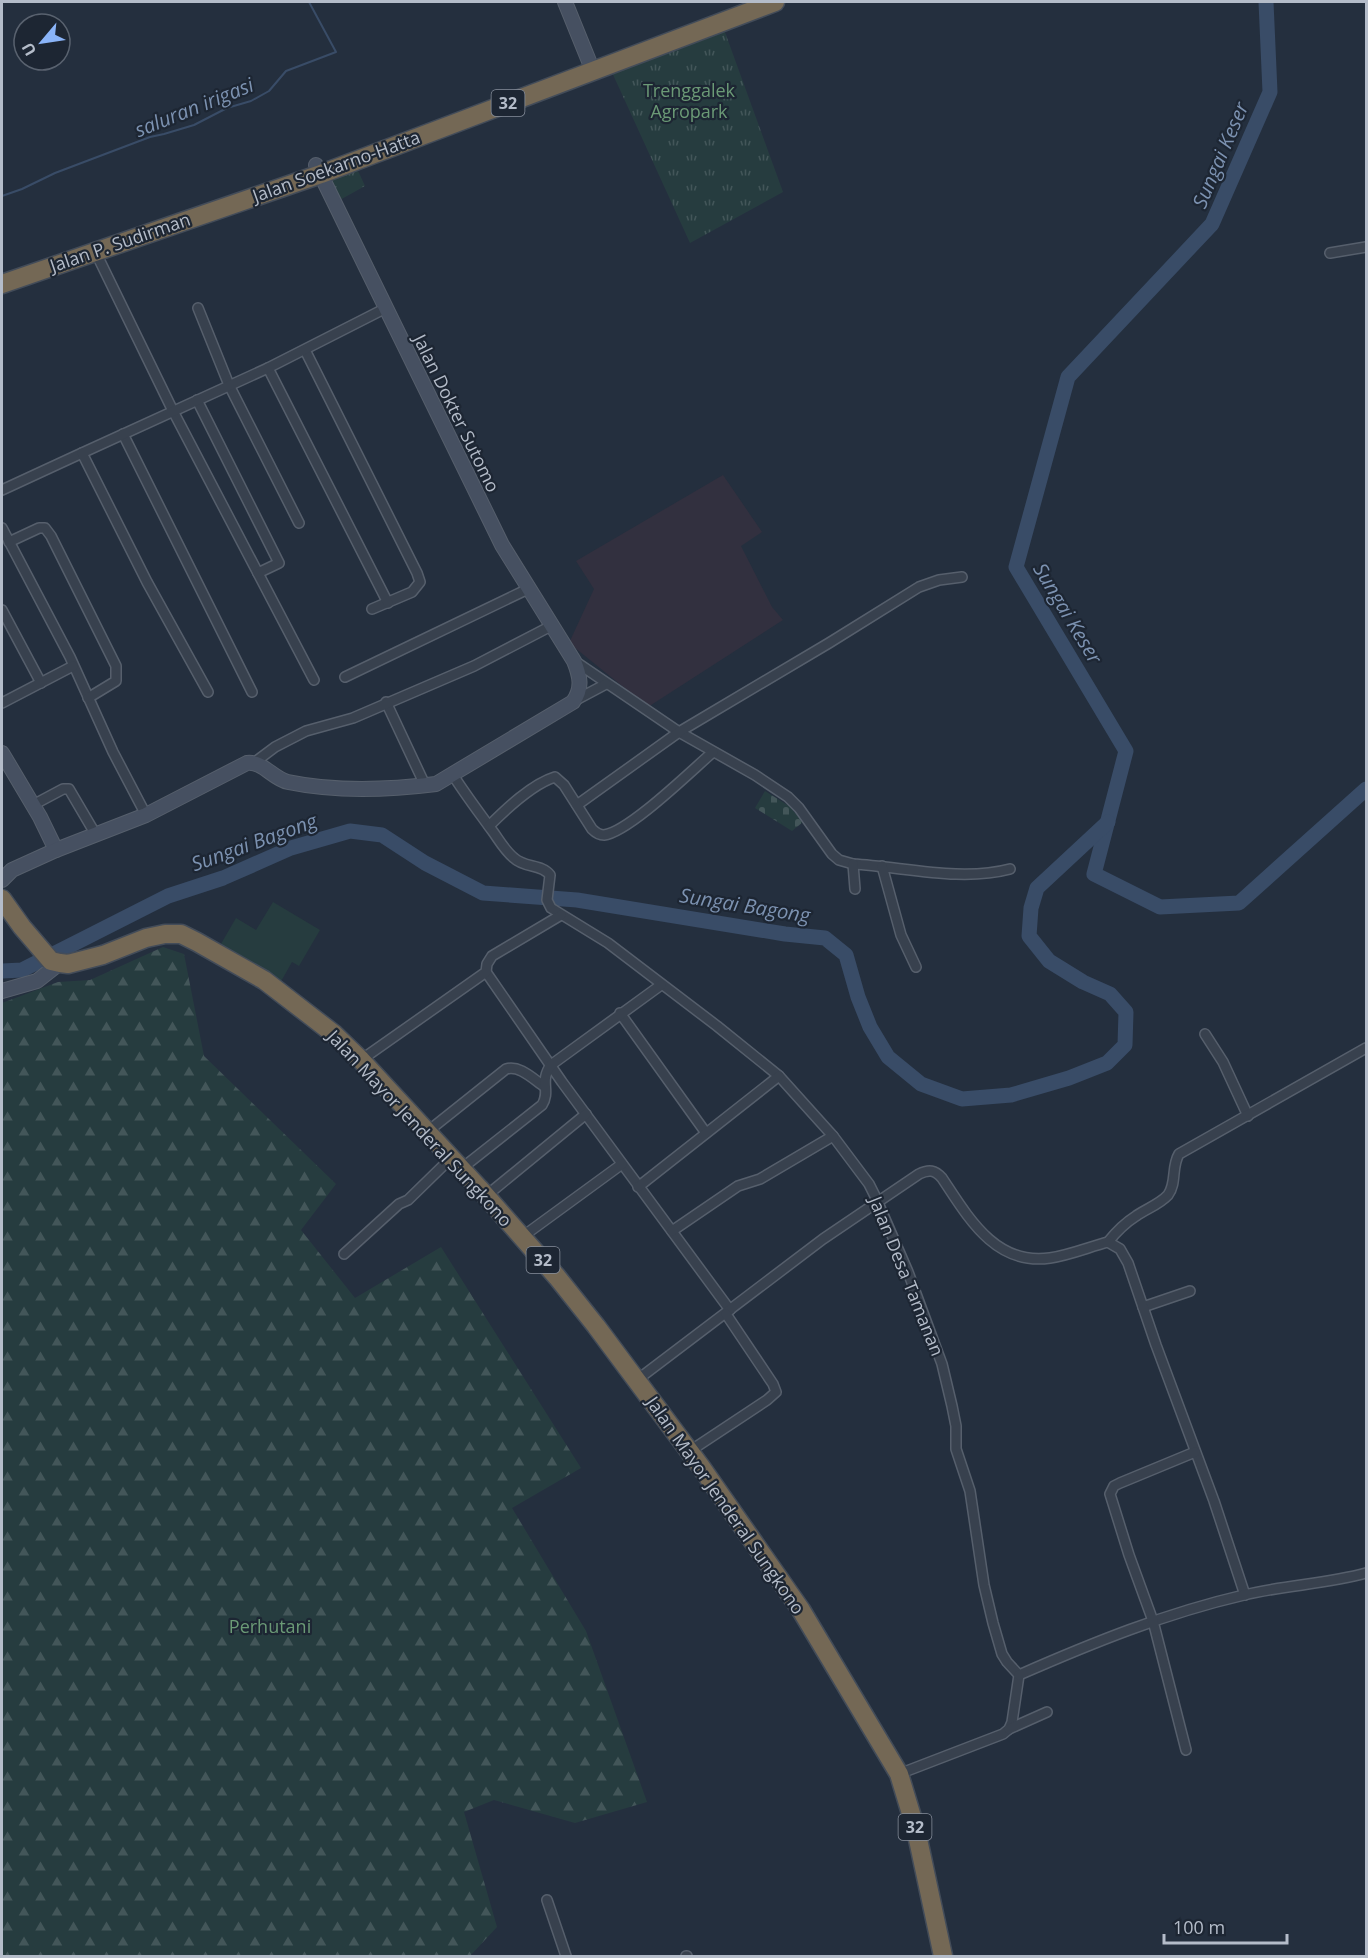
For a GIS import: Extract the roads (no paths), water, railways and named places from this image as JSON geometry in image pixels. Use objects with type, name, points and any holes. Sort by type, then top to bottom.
[{"type":"highway","name":"Jalan Soekarno-Hatta","points":[[591,67],[745,2]]},
{"type":"highway","name":"Jalan Soekarno-Hatta","points":[[239,201],[442,122],[775,2]]},
{"type":"highway","name":"Jalan P. Sudirman","points":[[2,284],[239,201]]},
{"type":"highway","points":[[2,899],[22,927],[56,962]]},
{"type":"highway","name":"Jalan Mayor Jenderal Sungkono","points":[[56,962],[68,964],[103,955],[156,936],[181,934],[264,980],[334,1034],[361,1060],[557,1277],[638,1380],[801,1610],[898,1774]]},
{"type":"highway","name":"32","points":[[898,1774],[916,1830],[943,1956]]},
{"type":"street","points":[[565,2],[591,67]]},
{"type":"street","name":"Jalan Dokter Sutomo","points":[[319,169],[502,545],[574,661]]},
{"type":"street","points":[[1330,253],[1366,247]]},
{"type":"street","points":[[95,251],[173,411],[314,680]]},
{"type":"street","points":[[198,308],[229,385],[299,523]]},
{"type":"street","points":[[2,490],[268,368],[386,308]]},
{"type":"street","points":[[305,350],[420,582],[416,589],[372,609]]},
{"type":"street","points":[[268,368],[388,603]]},
{"type":"street","points":[[197,400],[279,562],[258,573]]},
{"type":"street","points":[[123,434],[252,692]]},
{"type":"street","points":[[82,453],[147,582],[208,692]]},
{"type":"street","points":[[2,528],[74,666],[113,752],[146,815]]},
{"type":"street","points":[[9,542],[39,528],[45,528],[51,536],[116,666],[116,681],[88,698]]},
{"type":"street","points":[[577,805],[679,732],[829,643],[919,586],[962,576]]},
{"type":"street","points":[[345,676],[528,589]]},
{"type":"street","points":[[2,610],[41,683]]},
{"type":"street","points":[[2,880],[12,870],[146,815],[247,763],[255,762],[275,747],[306,731],[354,718],[386,702],[474,666],[551,626]]},
{"type":"street","points":[[574,661],[606,684],[650,710],[679,732],[755,775],[788,797],[839,860],[853,864],[969,874],[992,874],[1010,869]]},
{"type":"street","points":[[573,702],[580,686],[580,677],[574,661]]},
{"type":"street","points":[[2,703],[74,666]]},
{"type":"street","points":[[255,762],[285,782],[336,788],[413,787],[436,784],[606,684]]},
{"type":"street","points":[[386,702],[424,785]]},
{"type":"street","points":[[489,826],[526,794],[552,778],[557,778],[596,832],[603,835],[608,834],[659,800],[713,752]]},
{"type":"street","points":[[2,753],[56,850]]},
{"type":"street","name":"Jalan Desa Tamanan","points":[[453,775],[515,859],[528,866],[542,868],[550,875],[547,900],[551,908],[608,943],[779,1076],[833,1136],[869,1185],[908,1272],[942,1364],[954,1416],[956,1449],[970,1491],[984,1585],[997,1641],[1007,1662],[1019,1675]]},
{"type":"street","points":[[33,805],[63,789],[69,789],[96,835]]},
{"type":"street","points":[[853,864],[855,889]]},
{"type":"street","points":[[882,866],[901,935],[916,967]]},
{"type":"street","points":[[561,915],[492,956],[487,964],[486,972],[728,1312],[776,1392],[690,1451]]},
{"type":"street","points":[[2,992],[37,981],[56,962]]},
{"type":"street","points":[[361,1060],[486,972]]},
{"type":"street","points":[[344,1254],[399,1204],[408,1200],[542,1105],[545,1100],[546,1072],[551,1065],[661,985]]},
{"type":"street","points":[[620,1013],[706,1133]]},
{"type":"street","points":[[1205,1034],[1220,1058],[1248,1116]]},
{"type":"street","points":[[638,1380],[823,1239],[919,1174],[931,1170],[942,1178],[976,1227],[985,1237],[1005,1251],[1032,1259],[1043,1259],[1108,1242],[1126,1224],[1166,1197],[1173,1186],[1175,1164],[1179,1154],[1366,1048]]},
{"type":"street","points":[[427,1132],[506,1069],[513,1067],[518,1069],[545,1087]]},
{"type":"street","points":[[639,1187],[779,1076]]},
{"type":"street","points":[[486,1196],[586,1114]]},
{"type":"street","points":[[672,1231],[738,1186],[760,1179],[833,1136]]},
{"type":"street","points":[[522,1237],[622,1164]]},
{"type":"street","points":[[1108,1242],[1124,1255],[1245,1595]]},
{"type":"street","points":[[1143,1307],[1190,1291]]},
{"type":"street","points":[[1186,1750],[1153,1621],[1113,1506],[1111,1490],[1120,1483],[1195,1452]]},
{"type":"street","points":[[1009,1729],[1019,1675],[1092,1643],[1153,1621],[1245,1595],[1364,1574]]},
{"type":"street","points":[[898,1774],[991,1739],[1047,1713]]},
{"type":"street","points":[[547,1900],[566,1956]]},
{"type":"waterway","name":"saluran irigasi","points":[[2,196],[55,173],[150,137],[194,125],[227,108],[251,101],[269,91],[286,71],[336,52],[309,2]]},
{"type":"waterway","name":"Sungai Keser","points":[[1266,2],[1270,92],[1212,224],[1068,377],[1016,567],[1126,751],[1094,874],[1160,907],[1239,903],[1366,789]]},
{"type":"waterway","name":"Sungai Bagong","points":[[2,971],[22,970],[168,896],[223,878],[291,848],[350,831],[382,835],[425,863],[483,893],[577,900],[785,934],[825,938],[846,955],[858,997],[870,1027],[888,1057],[921,1084],[962,1099],[1011,1095],[1069,1078],[1107,1063],[1125,1045],[1126,1012],[1110,994],[1083,982],[1049,961],[1029,936],[1031,908],[1037,888],[1108,822]]},
{"type":"park label","name":"Trenggalek Agropark","points":[[689,100]]},
{"type":"park label","name":"Perhutani","points":[[270,1626]]}]
